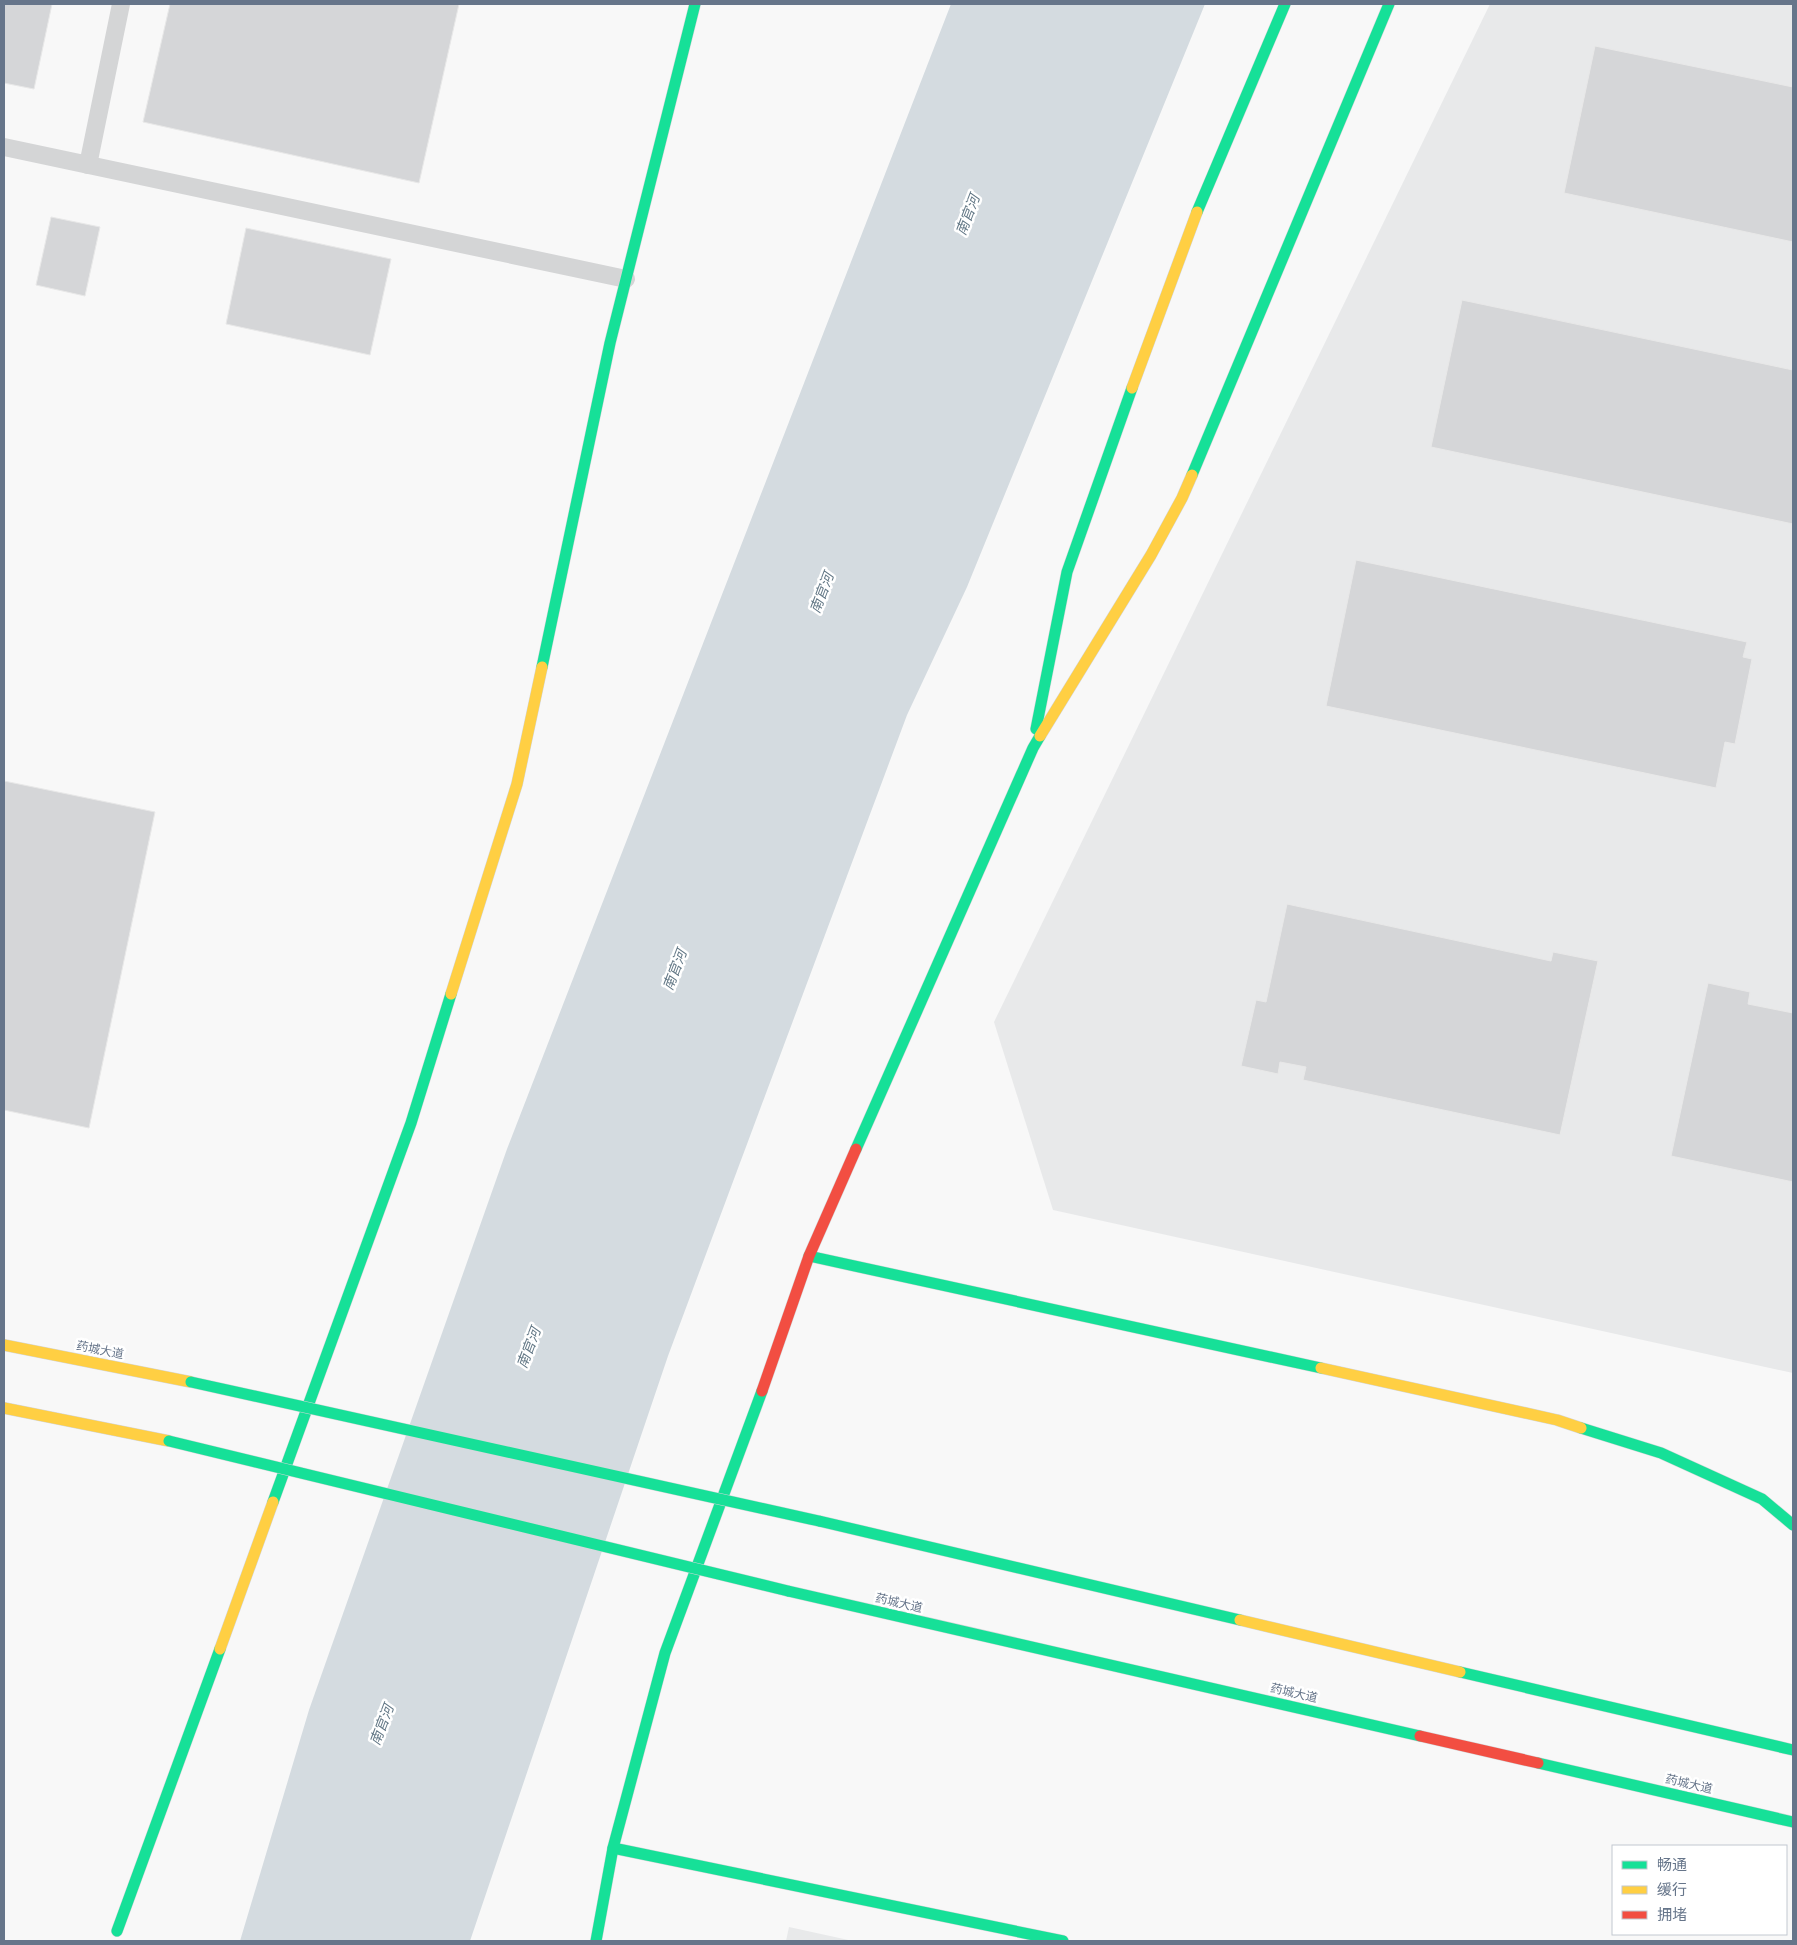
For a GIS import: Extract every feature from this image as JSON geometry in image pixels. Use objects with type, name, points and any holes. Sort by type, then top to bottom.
[{"type":"main road","points":[[118,1931],[411,1123],[517,784],[610,344],[694,4]]},
{"type":"main road","points":[[1033,748],[1067,572],[1185,240],[1285,4]]},
{"type":"main road","points":[[596,1941],[613,1848],[665,1653],[762,1391],[809,1256],[1033,748],[1151,555],[1182,498],[1389,4]]},
{"type":"main road","points":[[809,1256],[1557,1420],[1661,1453],[1762,1499],[1793,1525]]},
{"type":"main road","name":"药城大道","points":[[4,1345],[191,1382],[819,1521],[1793,1750]]},
{"type":"main road","name":"药城大道","points":[[4,1408],[168,1441],[788,1591],[1793,1822]]},
{"type":"main road","points":[[613,1848],[1063,1941]]},
{"type":"lane","points":[[88,165],[121,4]]},
{"type":"lane","points":[[4,147],[626,280]]},
{"type":"shaded area","points":[[1490,4],[1793,4],[1793,1373],[1053,1210],[994,1022]]},
{"type":"shaded area","points":[[789,1927],[853,1941],[786,1941]]},
{"type":"water","name":"南官河","points":[[951,4],[1205,4],[967,587],[907,715],[668,1356],[470,1941],[240,1941],[309,1710],[507,1149]]},
{"type":"building","points":[[4,4],[52,4],[34,89],[4,83]]},
{"type":"building","points":[[170,4],[459,4],[419,183],[143,122]]},
{"type":"building","points":[[1595,46],[1793,87],[1793,242],[1564,193]]},
{"type":"building","points":[[51,217],[100,227],[85,296],[36,285]]},
{"type":"building","points":[[246,228],[391,259],[370,355],[226,324]]},
{"type":"building","points":[[1462,300],[1793,370],[1793,524],[1431,447]]},
{"type":"building","points":[[1356,560],[1747,642],[1743,657],[1752,659],[1735,744],[1725,742],[1716,788],[1326,706]]},
{"type":"building","points":[[4,781],[155,812],[89,1128],[4,1110]]},
{"type":"building","points":[[1287,904],[1551,961],[1553,952],[1598,961],[1560,1135],[1303,1080],[1306,1067],[1280,1062],[1278,1074],[1241,1066],[1256,1000],[1266,1002]]},
{"type":"building","points":[[1708,983],[1750,992],[1748,1004],[1793,1013],[1793,1182],[1671,1156]]},
{"type":"traffic: fast","points":[[542,667],[610,343],[695,4]]},
{"type":"traffic: fast","points":[[1197,212],[1285,4]]},
{"type":"traffic: fast","points":[[1192,475],[1389,4]]},
{"type":"traffic: fast","points":[[1036,729],[1067,572],[1132,388]]},
{"type":"traffic: fast","points":[[856,1149],[1033,748],[1040,736]]},
{"type":"traffic: fast","points":[[273,1502],[411,1123],[451,994]]},
{"type":"traffic: fast","points":[[809,1256],[1321,1368]]},
{"type":"traffic: fast","points":[[191,1382],[819,1521]]},
{"type":"traffic: fast","points":[[596,1941],[613,1848],[665,1653],[762,1391]]},
{"type":"traffic: fast","points":[[1581,1428],[1661,1453],[1762,1499],[1793,1525]]},
{"type":"traffic: fast","points":[[169,1441],[788,1591]]},
{"type":"traffic: fast","points":[[819,1521],[1240,1620]]},
{"type":"traffic: fast","points":[[788,1591],[1420,1736]]},
{"type":"traffic: fast","points":[[117,1931],[220,1649]]},
{"type":"traffic: fast","points":[[1460,1672],[1793,1750]]},
{"type":"traffic: fast","points":[[1538,1763],[1793,1822]]},
{"type":"traffic: fast","points":[[613,1848],[1063,1941]]},
{"type":"traffic: slow","points":[[1132,388],[1197,212]]},
{"type":"traffic: slow","points":[[1040,736],[1151,555],[1182,498],[1192,475]]},
{"type":"traffic: slow","points":[[451,994],[517,784],[542,667]]},
{"type":"traffic: slow","points":[[4,1345],[191,1382]]},
{"type":"traffic: slow","points":[[1321,1368],[1557,1420],[1581,1428]]},
{"type":"traffic: slow","points":[[4,1408],[169,1441]]},
{"type":"traffic: slow","points":[[220,1649],[273,1502]]},
{"type":"traffic: slow","points":[[1240,1620],[1460,1672]]},
{"type":"traffic: jam","points":[[762,1391],[809,1256],[856,1149]]},
{"type":"traffic: jam","points":[[1420,1736],[1538,1763]]}]
